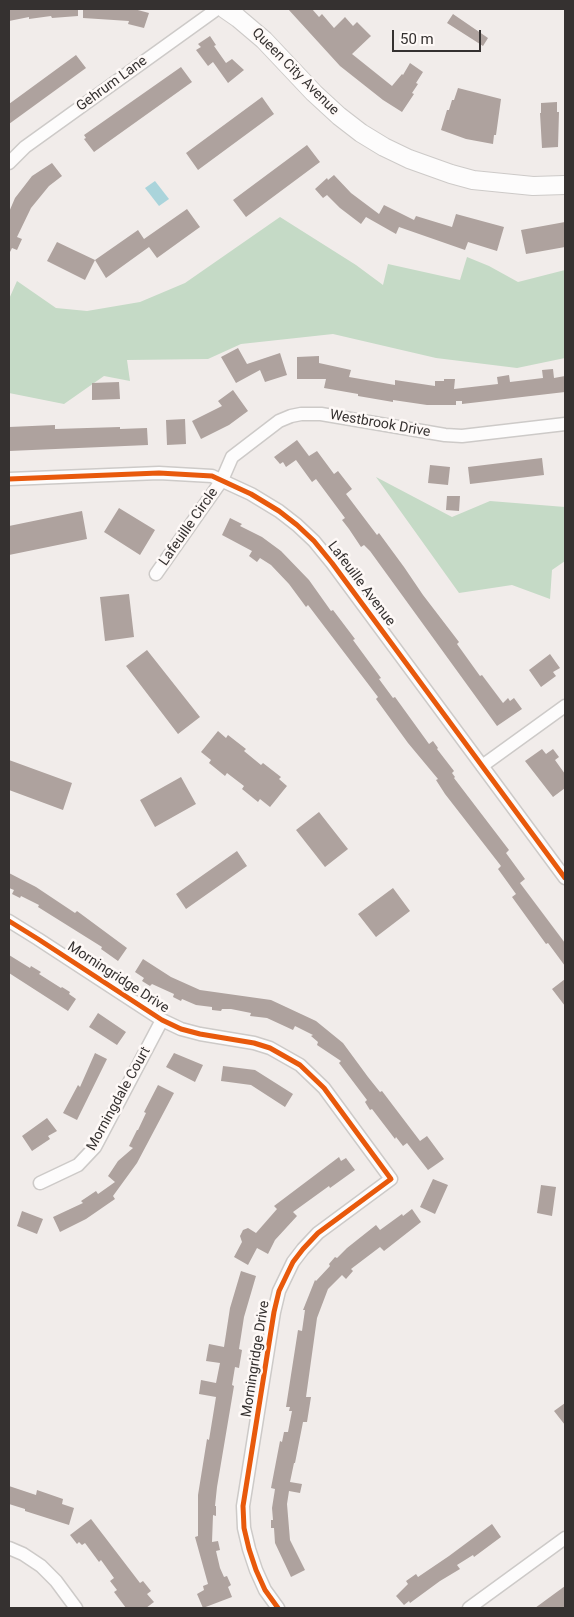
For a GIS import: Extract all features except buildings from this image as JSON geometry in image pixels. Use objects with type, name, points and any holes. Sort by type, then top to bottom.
[{"type":"main road","name":"Queen City Avenue","points":[[225,9],[264,40],[314,93],[339,116],[361,133],[384,147],[409,159],[473,180],[533,186],[565,185]]},
{"type":"street","name":"Gehrum Lane","points":[[9,163],[25,147],[217,9]]},
{"type":"street","name":"Westbrook Drive","points":[[222,480],[232,457],[279,421],[301,414],[322,414],[445,435],[462,436],[565,424]]},
{"type":"street","name":"Lafeuille Avenue","points":[[9,479],[159,473],[212,476],[251,494],[279,511],[314,541],[332,563],[565,878]]},
{"type":"street","name":"Lafeuille Circle","points":[[156,574],[222,480]]},
{"type":"street","points":[[482,766],[565,706]]},
{"type":"street","name":"Morningridge Drive","points":[[9,921],[162,1020],[180,1029],[254,1043],[270,1048],[300,1064],[324,1088],[391,1179],[318,1234],[293,1262],[279,1291],[243,1506],[246,1535],[256,1570],[265,1590],[278,1608]]},
{"type":"street","name":"Morningdale Court","points":[[40,1183],[78,1165],[95,1147],[162,1020]]},
{"type":"street","points":[[469,1608],[565,1538]]},
{"type":"street","points":[[9,1548],[23,1554],[41,1566],[56,1581],[76,1608]]},
{"type":"green space","points":[[280,217],[356,265],[383,285],[388,264],[460,280],[467,257],[489,266],[518,282],[565,270],[565,358],[517,368],[436,358],[333,334],[241,344],[208,359],[127,360],[130,381],[104,376],[64,404],[9,393],[9,299],[17,281],[56,308],[87,311],[140,302],[185,283]]},
{"type":"green space","points":[[376,477],[452,517],[490,501],[565,507],[565,561],[552,570],[550,599],[512,585],[459,593]]},
{"type":"water","points":[[155,181],[169,199],[159,206],[145,188]]},
{"type":"cycle path","points":[[9,479],[159,473],[212,476],[251,494],[279,511],[314,541],[332,563],[565,878]]},
{"type":"cycle path","points":[[9,921],[162,1020],[181,1029],[200,1034],[254,1043],[270,1048],[300,1065],[324,1088],[391,1179],[318,1233],[293,1262],[279,1291],[243,1506],[244,1528],[256,1570],[265,1590],[278,1608]]}]
